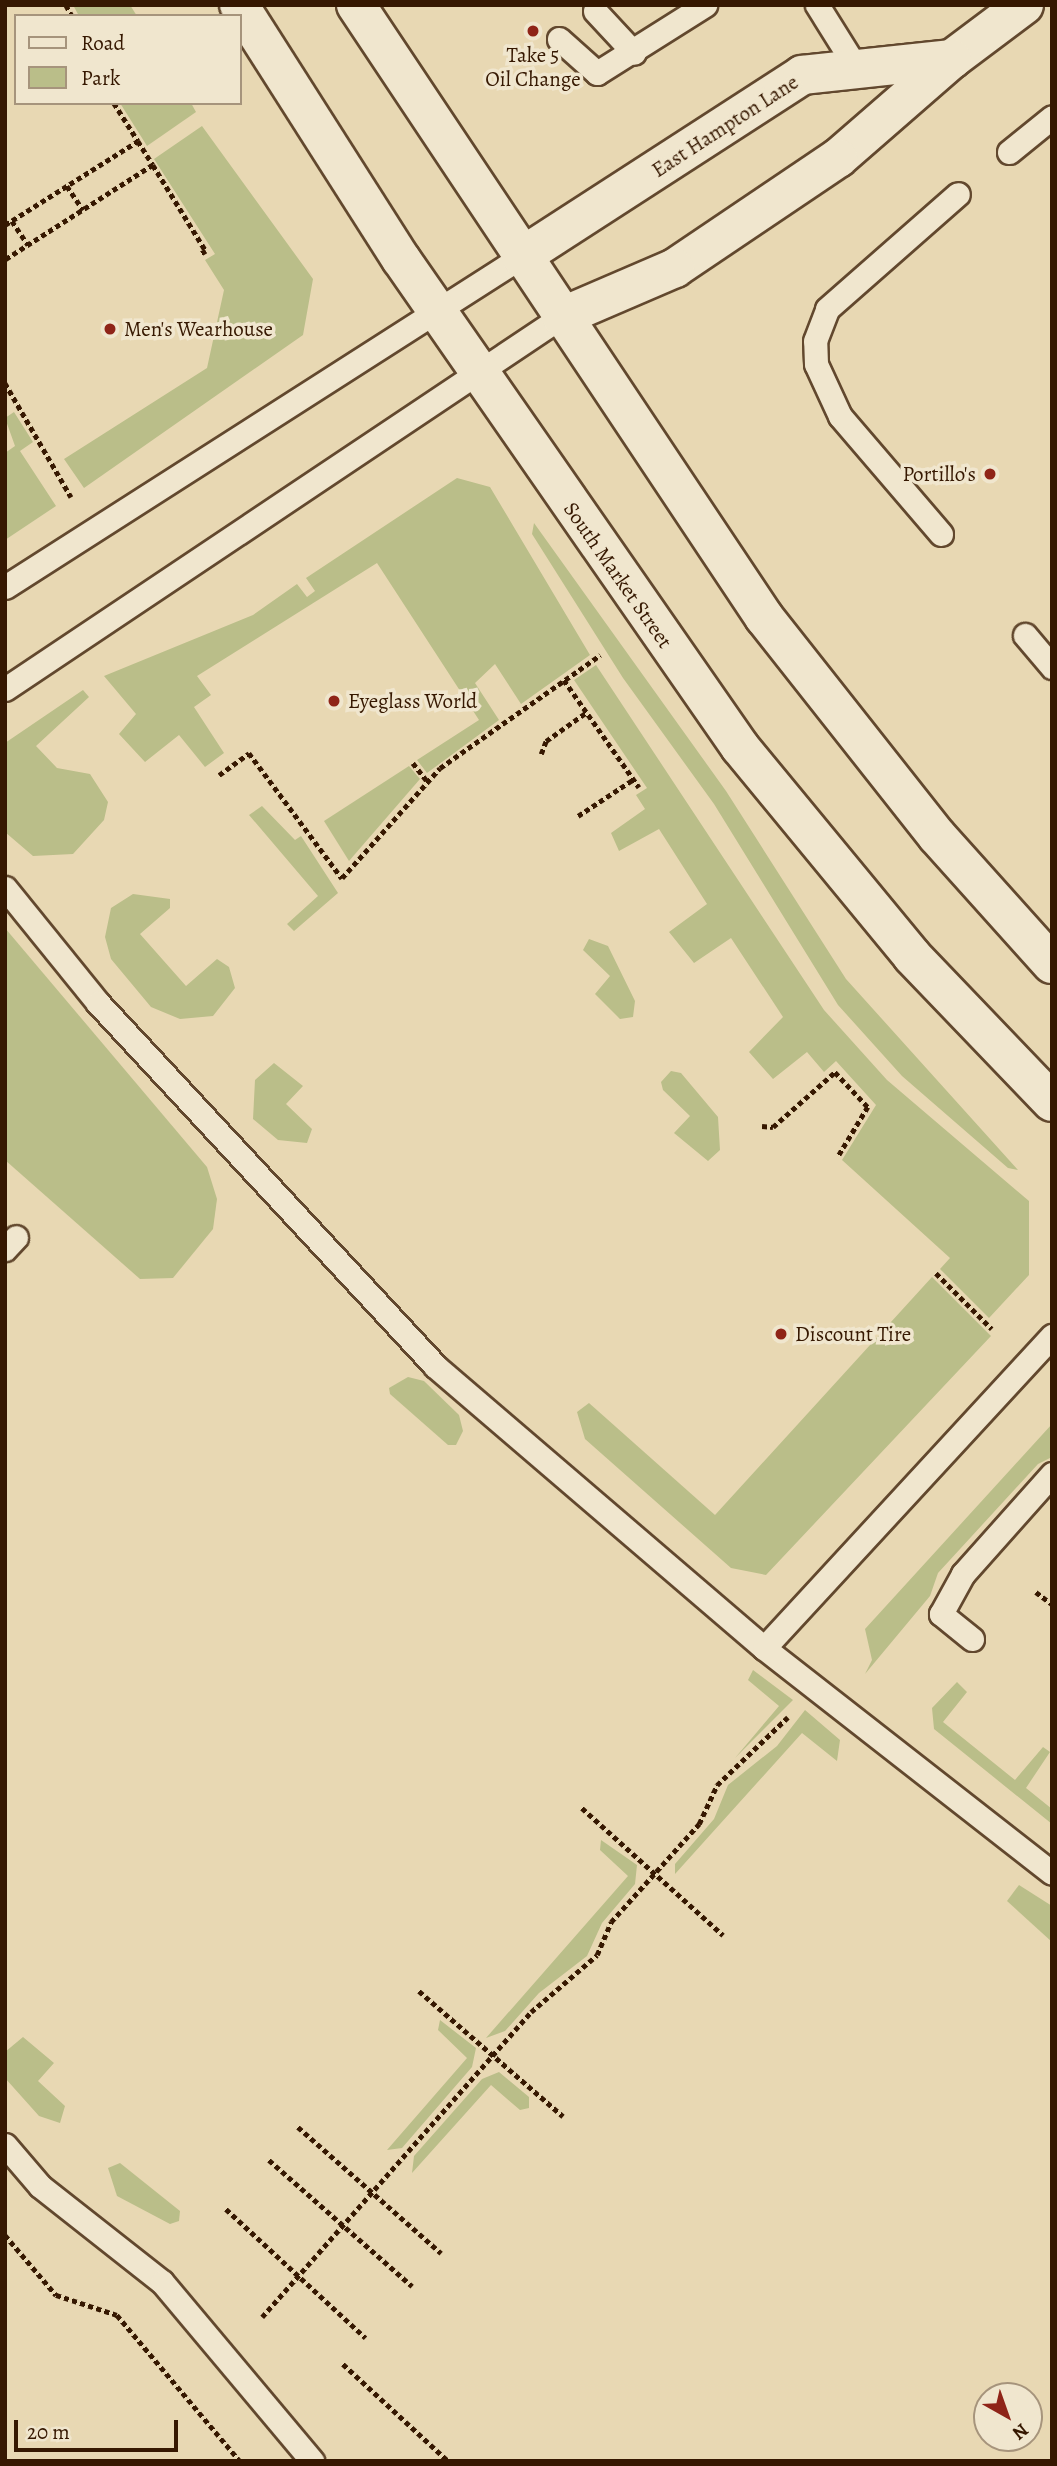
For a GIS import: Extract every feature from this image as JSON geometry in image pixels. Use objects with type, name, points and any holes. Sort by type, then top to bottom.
[{"type":"street","name":"South Market Street","points":[[239,5],[478,372],[740,747],[912,956],[1052,1102]]},
{"type":"street","points":[[356,5],[521,257],[764,617],[911,805],[1052,964]]},
{"type":"street","points":[[561,317],[675,268],[838,158],[952,60],[1024,5]]},
{"type":"street","name":"East Hampton Lane","points":[[521,257],[802,75],[952,60]]},
{"type":"lane","points":[[559,38],[597,73],[634,53],[705,5]]},
{"type":"lane","points":[[817,5],[857,69]]},
{"type":"lane","points":[[595,11],[634,53]]},
{"type":"lane","points":[[1009,152],[1052,117]]},
{"type":"lane","points":[[941,534],[840,416],[816,364],[815,341],[827,309],[958,194]]},
{"type":"lane","points":[[5,587],[435,308],[521,257]]},
{"type":"lane","points":[[5,689],[561,317]]},
{"type":"lane","points":[[1025,635],[1052,667]]},
{"type":"lane","points":[[5,888],[107,1013],[435,1366],[764,1648],[1052,1873]]},
{"type":"lane","points":[[764,1648],[1052,1336]]},
{"type":"lane","points":[[972,1639],[941,1614],[963,1574],[1052,1474]]},
{"type":"lane","points":[[5,2146],[40,2186],[162,2282],[312,2461]]},
{"type":"path","points":[[115,105],[206,251],[201,254]]},
{"type":"path","points":[[5,225],[138,141]]},
{"type":"path","points":[[5,260],[153,165]]},
{"type":"path","points":[[68,186],[83,210]]},
{"type":"path","points":[[12,220],[28,245]]},
{"type":"path","points":[[5,383],[75,504]]},
{"type":"path","points":[[219,775],[249,754],[342,878],[428,782],[600,655]]},
{"type":"path","points":[[565,680],[639,787]]},
{"type":"path","points":[[541,754],[546,741],[587,712]]},
{"type":"path","points":[[413,763],[428,782]]},
{"type":"path","points":[[579,816],[634,779]]},
{"type":"path","points":[[762,1126],[773,1127],[835,1072],[868,1107],[838,1157]]},
{"type":"path","points":[[936,1273],[992,1329]]},
{"type":"path","points":[[1036,1592],[1052,1604]]},
{"type":"path","points":[[262,2317],[531,2012],[597,1955],[611,1922],[699,1824],[717,1785],[738,1760],[791,1713]]},
{"type":"path","points":[[582,1808],[723,1935]]},
{"type":"path","points":[[419,1991],[563,2116]]},
{"type":"path","points":[[298,2127],[441,2253]]},
{"type":"path","points":[[269,2160],[412,2286]]},
{"type":"path","points":[[226,2209],[366,2338]]},
{"type":"path","points":[[5,2235],[56,2295],[117,2315],[240,2461]]},
{"type":"path","points":[[343,2364],[448,2461]]},
{"type":"green space","points":[[73,5],[130,5],[136,14],[78,14]]},
{"type":"green space","points":[[121,105],[192,105],[196,112],[147,146]]},
{"type":"green space","points":[[202,126],[313,279],[303,335],[84,488],[64,459],[207,368],[224,290],[205,260],[215,254],[154,159]]},
{"type":"green space","points":[[14,412],[33,442],[20,451],[56,506],[5,540],[5,453],[15,446],[5,418]]},
{"type":"green space","points":[[457,478],[490,487],[590,655],[521,704],[495,664],[475,683],[499,720],[427,773],[417,760],[479,720],[377,563],[197,676],[211,695],[194,707],[224,753],[205,767],[179,735],[145,762],[119,734],[136,714],[104,676],[253,615],[297,584],[307,597],[315,591],[306,578]]},
{"type":"green space","points":[[534,523],[726,791],[846,979],[1018,1170],[1008,1168],[902,1076],[838,1005],[714,804],[623,678],[532,534]]},
{"type":"green space","points":[[596,665],[824,1010],[887,1080],[1029,1201],[1029,1275],[989,1318],[940,1269],[950,1258],[842,1160],[876,1105],[836,1061],[824,1072],[807,1052],[773,1079],[749,1052],[783,1017],[731,938],[694,963],[669,932],[707,904],[659,829],[619,851],[611,833],[645,809],[636,795],[647,788],[574,680]]},
{"type":"green space","points":[[83,690],[89,697],[36,746],[57,768],[90,774],[108,802],[104,820],[73,854],[33,856],[5,832],[5,743]]},
{"type":"green space","points":[[409,766],[420,779],[349,861],[324,821]]},
{"type":"green space","points":[[262,806],[295,840],[301,836],[338,893],[294,931],[287,924],[318,896],[249,815]]},
{"type":"green space","points":[[133,894],[170,899],[170,908],[140,934],[186,986],[217,959],[229,967],[235,988],[213,1016],[180,1019],[151,1007],[111,959],[105,937],[111,908]]},
{"type":"green space","points":[[5,928],[207,1167],[217,1199],[213,1229],[173,1278],[140,1279],[5,1160]]},
{"type":"green space","points":[[589,939],[608,946],[635,1001],[633,1017],[620,1019],[595,994],[610,976],[583,950]]},
{"type":"green space","points":[[274,1063],[303,1086],[286,1104],[312,1129],[307,1143],[278,1140],[253,1119],[255,1080]]},
{"type":"green space","points":[[671,1071],[681,1073],[718,1117],[720,1150],[708,1161],[674,1133],[690,1116],[663,1090],[661,1082]]},
{"type":"green space","points":[[932,1277],[991,1336],[766,1575],[731,1568],[585,1439],[577,1412],[589,1403],[715,1515]]},
{"type":"green space","points":[[408,1377],[424,1381],[459,1415],[463,1431],[456,1445],[448,1445],[390,1394],[389,1388]]},
{"type":"green space","points":[[1052,1424],[1052,1457],[1038,1464],[938,1573],[930,1596],[865,1674],[872,1660],[865,1629]]},
{"type":"green space","points":[[753,1670],[793,1700],[735,1758],[779,1706],[748,1680]]},
{"type":"green space","points":[[957,1682],[967,1692],[943,1722],[1015,1780],[1043,1747],[1050,1752],[1026,1788],[1052,1809],[1052,1824],[934,1729],[932,1708]]},
{"type":"green space","points":[[805,1710],[840,1740],[837,1761],[802,1733],[675,1874],[675,1864],[714,1819],[728,1785],[777,1746]]},
{"type":"green space","points":[[601,1840],[637,1865],[635,1884],[602,1923],[587,1956],[539,1993],[505,2031],[486,2038],[628,1876],[600,1850]]},
{"type":"green space","points":[[1019,1885],[1052,1906],[1052,1942],[1007,1901]]},
{"type":"green space","points":[[440,2020],[476,2048],[472,2067],[402,2148],[387,2150],[467,2058],[438,2030]]},
{"type":"green space","points":[[23,2037],[54,2063],[38,2081],[65,2106],[60,2123],[39,2116],[5,2078],[5,2052]]},
{"type":"green space","points":[[499,2072],[529,2097],[529,2108],[520,2110],[491,2085],[412,2173],[414,2156],[482,2079]]},
{"type":"green space","points":[[120,2163],[180,2211],[179,2221],[170,2224],[117,2196],[108,2168]]},
{"type":"place","name":"Take 5 Oil Change","points":[[533,31]]},
{"type":"place","name":"Men's Wearhouse","points":[[110,329]]},
{"type":"place","name":"Portillo's","points":[[990,474]]},
{"type":"place","name":"Eyeglass World","points":[[334,701]]},
{"type":"place","name":"Discount Tire","points":[[781,1334]]}]
